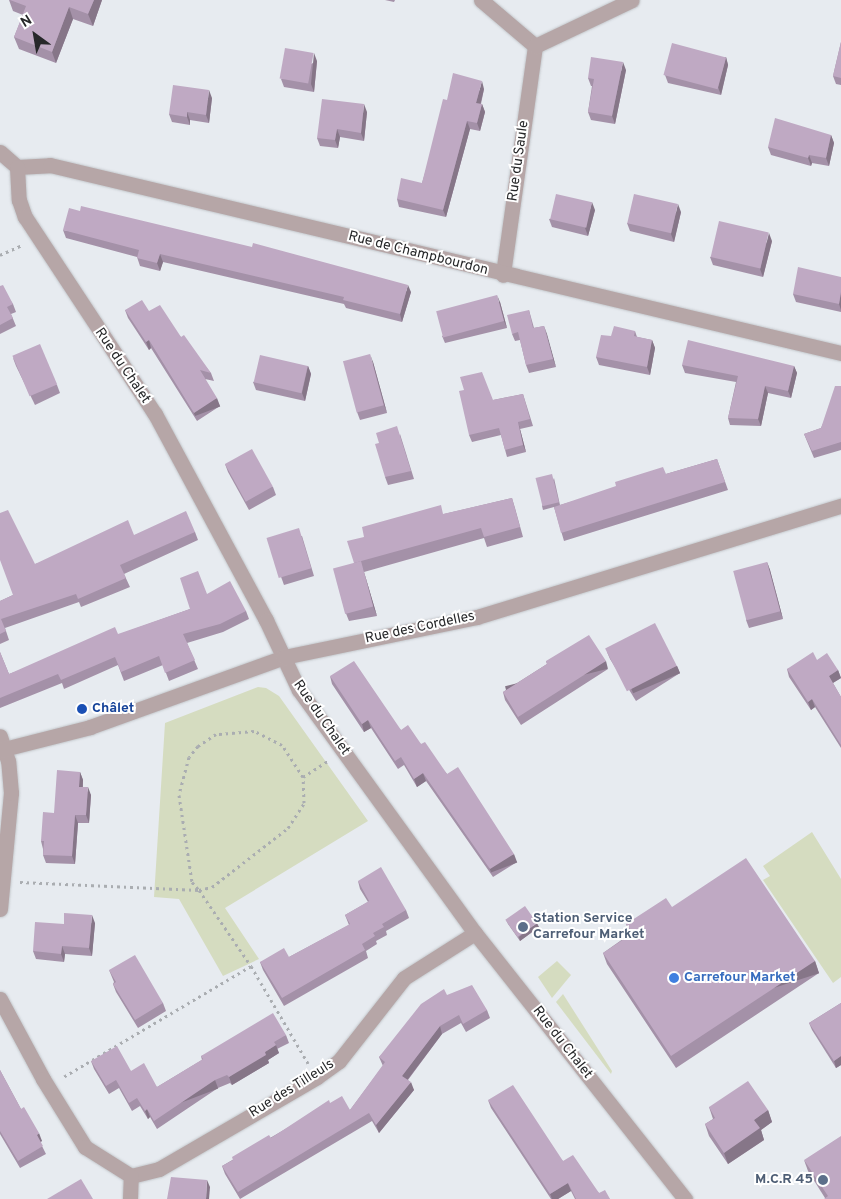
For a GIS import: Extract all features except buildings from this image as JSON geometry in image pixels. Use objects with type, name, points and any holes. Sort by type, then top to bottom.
[{"type":"street","points":[[481,0],[535,46],[632,0]]},
{"type":"street","name":"Rue du Saule","points":[[504,275],[535,46]]},
{"type":"street","points":[[0,152],[17,167]]},
{"type":"street","name":"Rue de Champbourdon","points":[[17,167],[50,165],[504,275],[841,353]]},
{"type":"street","name":"Rue du Chalet","points":[[17,167],[19,200],[25,217],[155,414],[284,657],[299,690],[475,933],[685,1199]]},
{"type":"street","name":"Rue des Cordelles","points":[[2,745],[90,727],[284,657],[477,617],[841,506]]},
{"type":"street","points":[[0,909],[11,793],[2,745]]},
{"type":"street","name":"Rue des Tilleuls","points":[[131,1176],[159,1169],[317,1077],[339,1061],[404,978],[475,933]]},
{"type":"street","points":[[0,999],[47,1086],[85,1147],[131,1176],[130,1199]]},
{"type":"path","points":[[0,255],[29,241]]},
{"type":"path","points":[[2,882],[199,890],[212,887],[288,828],[304,803],[303,776],[282,745],[254,731],[216,734],[198,746],[183,771],[179,795],[192,882],[199,890],[251,966],[310,1067]]},
{"type":"path","points":[[303,776],[332,759]]},
{"type":"path","points":[[47,1086],[251,966]]},
{"type":"green space","points":[[258,687],[266,688],[279,696],[368,821],[225,908],[259,959],[223,976],[179,899],[154,897],[165,723]]},
{"type":"green space","points":[[812,832],[841,879],[841,977],[833,983],[763,880],[770,876],[763,866]]},
{"type":"green space","points":[[557,961],[571,975],[552,998],[538,977]]},
{"type":"green space","points":[[563,994],[612,1071],[611,1074],[556,1002]]},
{"type":"place","name":"Châlet","points":[[82,709]]},
{"type":"place","name":"Station Service Carrefour Market","points":[[523,927]]},
{"type":"place","name":"Carrefour Market","points":[[674,978]]},
{"type":"place","name":"M.C.R 45","points":[[823,1180]]}]
